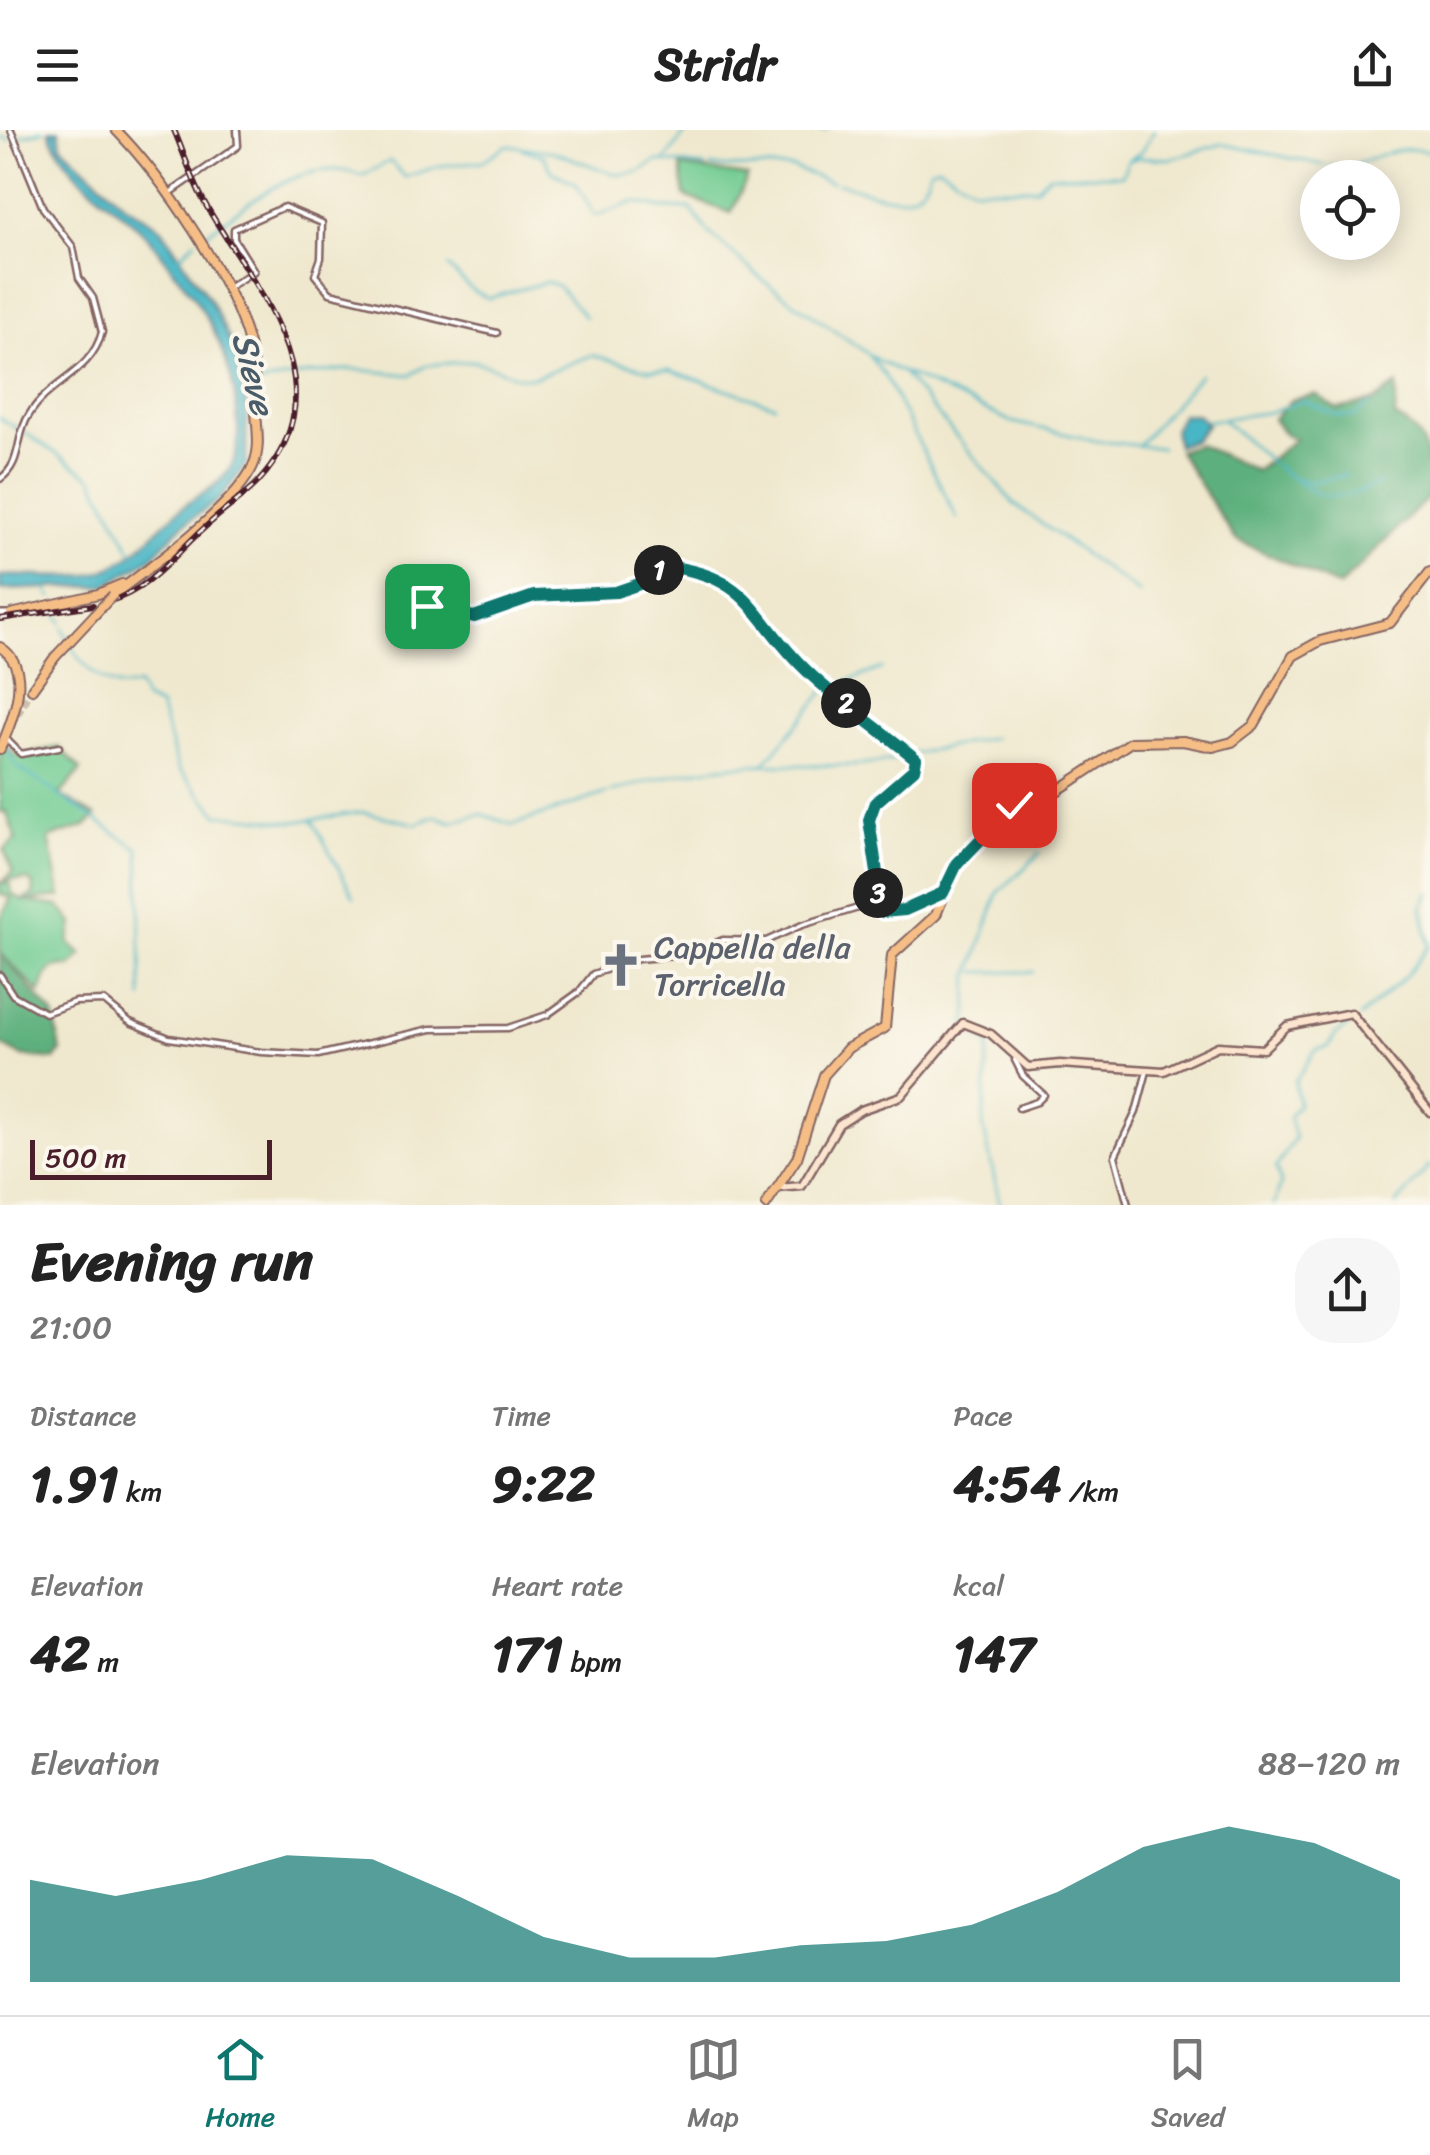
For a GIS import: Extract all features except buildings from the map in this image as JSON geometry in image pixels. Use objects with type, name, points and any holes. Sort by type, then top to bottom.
[{"type":"main road","points":[[32,689],[113,595],[152,567],[228,498],[256,462],[250,346],[226,289],[170,193],[116,130]]},
{"type":"main road","points":[[11,614],[98,594],[152,567]]},
{"type":"main road","points":[[766,1205],[800,1151],[824,1076],[848,1048],[885,1028],[892,955],[936,915],[957,864],[1014,805],[1057,791],[1131,742],[1183,741],[1212,747],[1232,742],[1254,725],[1293,656],[1320,641],[1390,623],[1430,572]]},
{"type":"main road","points":[[0,647],[14,660],[20,677],[2,743]]},
{"type":"main road","points":[[777,1188],[802,1186],[839,1124],[861,1110],[901,1096],[963,1024],[991,1034],[1015,1060],[1028,1067],[1060,1064],[1147,1072],[1171,1070],[1218,1046],[1262,1049],[1287,1026],[1354,1015],[1430,1112]]},
{"type":"street","points":[[0,480],[16,458],[30,412],[90,360],[102,332],[94,298],[79,278],[73,246],[43,208],[11,130]]},
{"type":"street","points":[[170,193],[238,146],[236,130]]},
{"type":"street","points":[[226,289],[254,271],[234,239],[234,229],[284,207],[322,224],[321,258],[315,275],[330,294],[497,333]]},
{"type":"street","points":[[427,606],[474,617],[534,596],[616,592],[645,582],[663,566],[699,570],[739,592],[807,672],[916,759],[914,769],[871,811],[878,902],[883,912],[894,913],[929,901],[950,886]]},
{"type":"street","points":[[0,614],[11,614]]},
{"type":"street","points":[[2,743],[21,754],[59,747]]},
{"type":"street","points":[[0,975],[13,995],[45,1013],[75,1002],[104,1001],[130,1022],[169,1038],[261,1052],[318,1054],[430,1029],[508,1028],[546,1015],[577,993],[594,974],[638,959],[686,955],[724,940],[766,941],[802,925],[878,902]]},
{"type":"street","points":[[1015,1060],[1023,1076],[1044,1095],[1019,1108]]},
{"type":"street","points":[[1128,1205],[1114,1156],[1136,1112],[1147,1072]]},
{"type":"green space","points":[[681,167],[748,176],[731,213],[685,196]]},
{"type":"green space","points":[[1397,385],[1395,417],[1421,440],[1430,496],[1339,587],[1235,539],[1178,451],[1198,444],[1256,471],[1295,439],[1284,434],[1273,419],[1291,400],[1316,394],[1337,409],[1374,401]]},
{"type":"green space","points":[[5,745],[17,756],[59,747],[81,770],[60,795],[96,816],[86,826],[49,838],[61,897],[24,901],[59,906],[73,923],[69,943],[82,955],[71,967],[53,969],[40,993],[0,953],[0,919],[11,898],[0,894],[0,881],[10,884],[12,894],[22,900],[33,895],[34,885],[28,880],[5,880],[13,872],[4,850],[16,839],[6,811],[0,812],[0,749]]},
{"type":"green space","points":[[0,953],[54,1015],[61,1051],[55,1060],[22,1056],[0,1044]]},
{"type":"water","name":"Sieve","points":[[49,130],[59,130],[61,145],[125,205],[161,228],[211,302],[232,345],[247,404],[246,465],[220,499],[183,525],[151,558],[106,586],[0,590],[0,576],[86,575],[112,567],[183,506],[218,482],[232,465],[238,443],[237,413],[225,357],[200,307],[146,235],[76,173]]},
{"type":"water","points":[[1182,414],[1198,415],[1207,424],[1194,440],[1177,446],[1174,430]]},
{"type":"waterway","points":[[19,137],[44,130]]},
{"type":"waterway","points":[[665,161],[687,130]]},
{"type":"waterway","points":[[819,130],[827,130]]},
{"type":"waterway","points":[[1129,160],[1142,151],[1154,130]]},
{"type":"waterway","points":[[0,137],[11,140]]},
{"type":"waterway","points":[[838,183],[879,195],[905,197],[916,193],[930,169],[938,166],[974,188],[1036,188],[1049,175],[1122,175],[1128,161],[1139,157],[1170,159],[1222,144],[1300,160]]},
{"type":"waterway","points":[[202,237],[256,198],[298,177],[341,170],[362,176],[390,161],[405,177],[439,166],[483,161],[507,145],[555,152],[616,175],[638,172],[657,161],[705,167]]},
{"type":"waterway","points":[[523,149],[544,156],[552,172],[576,183],[595,216],[635,202],[667,209],[690,208],[709,233],[765,282],[880,362],[1012,422],[1097,441],[1161,448]]},
{"type":"waterway","points":[[1367,160],[1404,150],[1430,152]]},
{"type":"waterway","points":[[711,167],[793,168],[833,183]]},
{"type":"waterway","points":[[176,260],[195,241]]},
{"type":"waterway","points":[[448,267],[473,291],[489,298],[547,282],[558,286],[585,317]]},
{"type":"waterway","points":[[295,376],[350,369],[411,375],[427,365],[474,361],[520,377],[535,377],[592,355],[649,370],[669,370],[774,405]]},
{"type":"waterway","points":[[870,357],[885,376],[957,518]]},
{"type":"waterway","points":[[904,375],[1014,504],[1139,593]]},
{"type":"waterway","points":[[1138,445],[1200,375]]},
{"type":"waterway","points":[[259,384],[291,377]]},
{"type":"waterway","points":[[1207,421],[1270,412],[1304,401],[1335,415],[1353,417],[1370,404]]},
{"type":"waterway","points":[[0,418],[20,430]]},
{"type":"waterway","points":[[1223,420],[1272,463]]},
{"type":"waterway","points":[[24,432],[93,478],[132,552]]},
{"type":"waterway","points":[[1276,466],[1313,492],[1324,495],[1347,495],[1380,483]]},
{"type":"waterway","points":[[1294,478],[1311,482],[1346,475]]},
{"type":"waterway","points":[[46,589],[52,597]]},
{"type":"waterway","points":[[58,615],[62,623]]},
{"type":"waterway","points":[[63,628],[74,651],[92,672],[114,685],[138,685],[145,700],[160,707],[178,768],[218,814],[293,822],[362,812],[412,823]]},
{"type":"waterway","points":[[831,688],[882,668]]},
{"type":"waterway","points":[[765,763],[825,691]]},
{"type":"waterway","points":[[912,754],[993,738]]},
{"type":"waterway","points":[[5,746],[16,766],[139,849],[142,998]]},
{"type":"waterway","points":[[612,792],[712,768],[767,764],[849,766],[908,756]]},
{"type":"waterway","points":[[416,824],[436,816],[451,822],[481,814],[513,825],[607,793]]},
{"type":"waterway","points":[[312,819],[354,897]]},
{"type":"waterway","points":[[967,1025],[969,979],[998,893],[1039,854]]},
{"type":"waterway","points":[[1360,1017],[1405,977],[1429,946],[1422,907],[1430,893]]},
{"type":"waterway","points":[[976,972],[1033,972]]},
{"type":"waterway","points":[[1274,1205],[1281,1183],[1276,1168],[1295,1138],[1289,1116],[1298,1104],[1295,1081],[1316,1050],[1329,1047],[1335,1035],[1353,1022]]},
{"type":"waterway","points":[[973,1030],[989,1045],[983,1125],[1000,1205]]},
{"type":"waterway","points":[[1396,1205],[1430,1166]]},
{"type":"tunnel","points":[[11,725],[32,689]]},
{"type":"railway","points":[[110,601],[152,578],[258,482],[283,446],[294,411],[293,375],[284,340],[268,306],[202,198],[174,130]]},
{"type":"railway","points":[[0,619],[93,605]]},
{"type":"place","name":"Cappella della Torricella","points":[[621,965]]},
{"type":"route","points":[[427,606],[474,617],[534,596],[616,592],[645,582],[663,566],[699,570],[739,592],[807,672],[916,759],[910,774],[875,803],[869,820],[878,902],[888,914],[943,893],[950,886],[957,864],[1014,805]]}]
